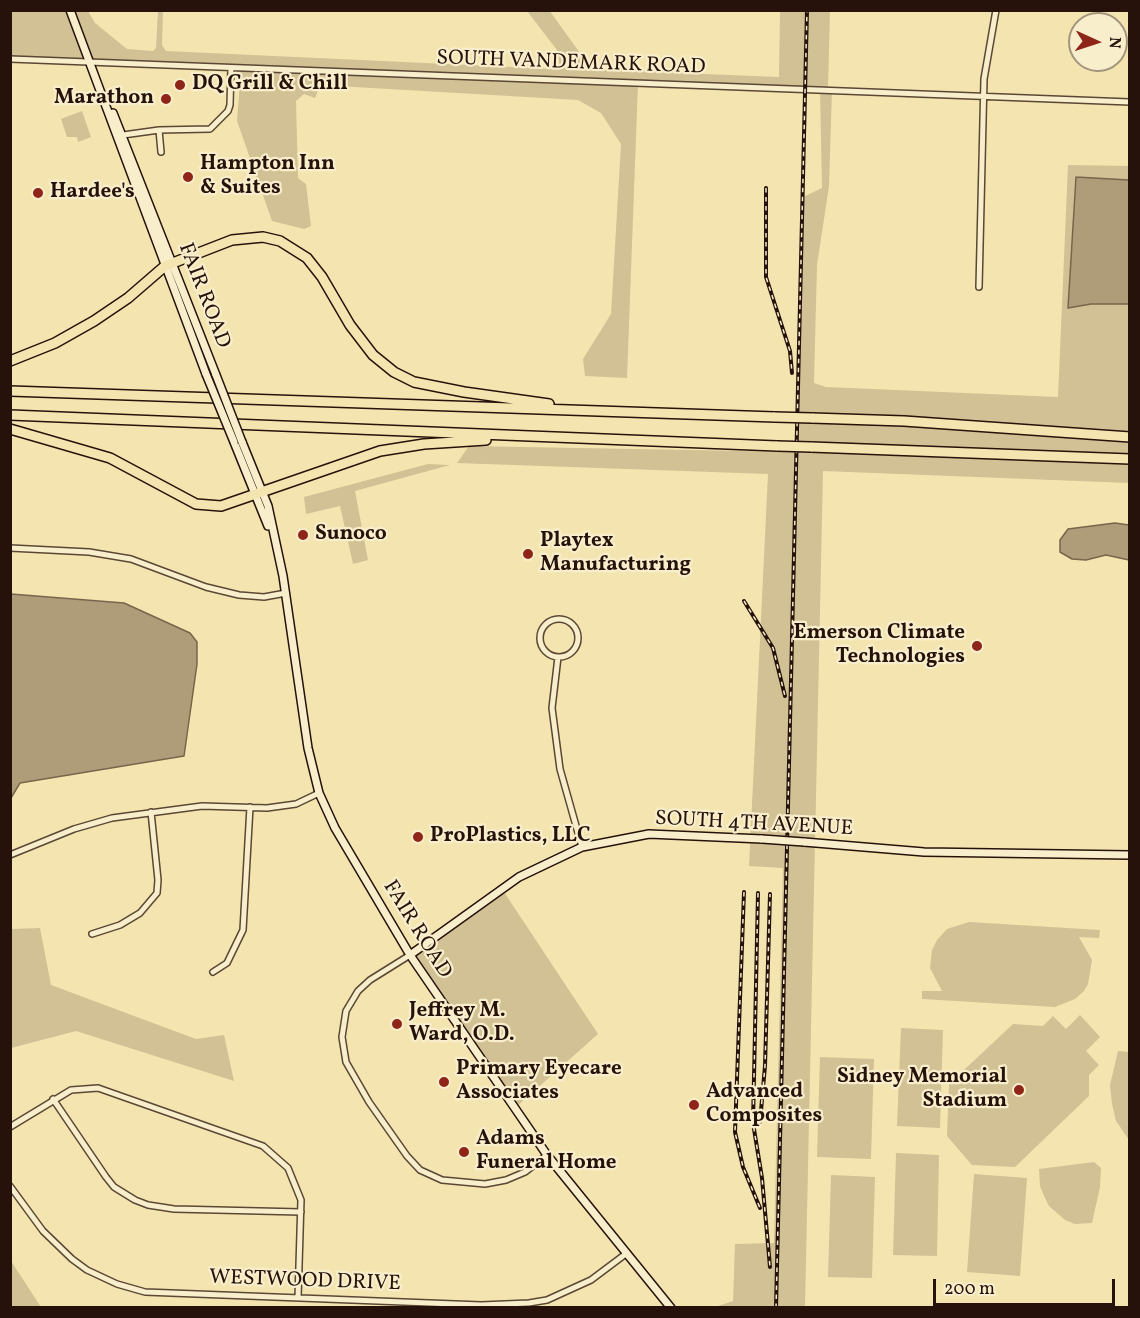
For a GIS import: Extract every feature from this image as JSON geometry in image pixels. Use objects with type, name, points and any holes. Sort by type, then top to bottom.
[{"type":"highway","points":[[10,361],[55,343],[94,321],[128,298],[169,265],[232,240],[263,237],[280,241],[307,258],[322,277],[350,325],[373,355],[394,372],[414,382],[464,392],[630,411]]},
{"type":"highway","points":[[10,391],[904,421],[1130,437]]},
{"type":"highway","points":[[10,415],[1130,459]]},
{"type":"highway","points":[[10,429],[110,458],[196,504],[221,506],[380,451],[424,444],[481,440],[603,439]]},
{"type":"main road","name":"FAIR ROAD","points":[[70,10],[169,265],[216,375],[238,442]]},
{"type":"main road","name":"FAIR ROAD","points":[[89,62],[123,135],[206,374],[259,492],[286,593],[308,748],[319,794],[335,828],[410,955],[548,1155],[671,1308]]},
{"type":"main road","name":"SOUTH 4TH AVENUE","points":[[410,955],[519,878],[582,847],[649,834],[762,839],[924,852],[1130,855]]},
{"type":"street","points":[[978,287],[984,79],[996,10]]},
{"type":"street","name":"SOUTH VANDEMARK ROAD","points":[[10,59],[1130,102]]},
{"type":"street","points":[[123,135],[159,130],[203,130],[217,123],[230,105],[231,68]]},
{"type":"street","points":[[159,130],[161,152]]},
{"type":"street","points":[[10,548],[89,552],[131,559],[206,587],[239,595],[264,597],[286,593]]},
{"type":"street","points":[[560,618],[573,624],[579,637],[575,650],[558,657],[545,651],[539,638],[544,625],[560,618]]},
{"type":"street","points":[[558,657],[552,708],[560,769],[582,847]]},
{"type":"street","points":[[10,855],[74,829],[112,818],[202,806],[250,807],[296,804],[319,794]]},
{"type":"street","points":[[213,972],[227,963],[243,930],[250,807]]},
{"type":"street","points":[[92,934],[120,925],[140,914],[157,893],[159,880],[151,812]]},
{"type":"street","points":[[410,955],[364,986],[350,1001],[346,1011],[342,1037],[346,1062],[378,1115],[420,1170],[442,1180],[485,1184],[506,1180],[525,1172],[548,1155]]},
{"type":"street","points":[[10,1127],[71,1090],[99,1088],[263,1146],[288,1168],[301,1200],[298,1298]]},
{"type":"street","points":[[53,1099],[114,1187],[135,1200],[148,1205],[174,1209],[301,1212]]},
{"type":"street","name":"WESTWOOD DRIVE","points":[[10,1186],[43,1231],[72,1259],[87,1270],[117,1284],[145,1292],[387,1304],[481,1305],[547,1300],[591,1280],[627,1253]]},
{"type":"shaded area","points":[[163,10],[162,45],[166,51],[555,69],[560,67],[557,50],[527,11],[549,10],[585,60],[603,70],[779,77],[780,11],[830,11],[828,89],[832,90],[829,186],[817,265],[814,383],[826,387],[1058,397],[1068,165],[1129,166],[1129,180],[1076,178],[1069,308],[1091,304],[1129,304],[1129,483],[823,471],[805,1307],[715,1307],[733,1301],[735,1244],[774,1243],[783,868],[749,866],[768,474],[457,463],[469,446],[797,452],[803,197],[822,188],[820,89],[638,84],[627,378],[585,376],[583,359],[611,314],[621,144],[601,113],[578,100],[320,85],[315,98],[304,94],[296,101],[298,178],[306,184],[311,226],[304,229],[272,221],[237,121],[241,69],[11,59],[11,11],[88,11],[95,23],[127,49],[153,51],[156,48],[158,11]]},
{"type":"shaded area","points":[[82,111],[91,137],[78,142],[77,137],[67,137],[61,119]]},
{"type":"shaded area","points":[[1076,177],[1129,180],[1129,304],[1091,304],[1068,308]]},
{"type":"shaded area","points":[[428,464],[450,465],[355,491],[368,560],[353,564],[340,506],[306,514],[304,497]]},
{"type":"shaded area","points":[[1115,523],[1129,525],[1129,560],[1106,555],[1086,560],[1072,559],[1060,552],[1060,540],[1068,529]]},
{"type":"shaded area","points":[[11,594],[124,603],[190,633],[197,642],[197,664],[184,756],[20,783],[11,798]]},
{"type":"shaded area","points":[[502,889],[598,1034],[515,1108],[410,955]]},
{"type":"shaded area","points":[[969,922],[1100,930],[1099,938],[1079,937],[1092,960],[1088,984],[1075,999],[1055,1007],[922,999],[922,991],[942,991],[930,968],[932,950],[937,940],[947,929]]},
{"type":"shaded area","points":[[40,928],[51,985],[196,1039],[224,1035],[234,1081],[76,1031],[11,1048],[11,929]]},
{"type":"shaded area","name":"Sidney Memorial Stadium","points":[[1080,1015],[1100,1037],[1086,1051],[1099,1065],[1089,1075],[1089,1096],[1015,1167],[972,1165],[947,1136],[949,1084],[1013,1024],[1043,1026],[1053,1016],[1066,1029]]},
{"type":"shaded area","points":[[901,1028],[943,1030],[940,1128],[897,1126]]},
{"type":"shaded area","points":[[1118,1051],[1129,1052],[1129,1140],[1116,1121],[1112,1104],[1110,1085]]},
{"type":"shaded area","points":[[820,1057],[874,1059],[871,1159],[817,1157]]},
{"type":"shaded area","points":[[896,1153],[939,1155],[937,1256],[893,1255]]},
{"type":"shaded area","points":[[1094,1162],[1101,1168],[1100,1187],[1092,1223],[1075,1224],[1065,1220],[1049,1206],[1040,1186],[1039,1169]]},
{"type":"shaded area","points":[[974,1174],[1027,1178],[1020,1276],[967,1272]]},
{"type":"shaded area","points":[[831,1175],[875,1177],[872,1278],[828,1277]]},
{"type":"shaded area","points":[[11,1261],[41,1307],[11,1307]]},
{"type":"railway","points":[[776,1308],[807,10]]},
{"type":"railway","points":[[766,188],[766,277],[790,351],[792,373]]},
{"type":"railway","points":[[744,601],[773,648],[785,696]]},
{"type":"railway","points":[[744,892],[735,1132],[743,1167],[760,1208]]},
{"type":"railway","points":[[758,893],[753,1123],[762,1178],[770,1267]]},
{"type":"railway","points":[[760,1122],[765,1066],[770,894]]},
{"type":"place","name":"DQ Grill & Chill","points":[[180,85]]},
{"type":"place","name":"Marathon","points":[[166,99]]},
{"type":"place","name":"Hampton Inn & Suites","points":[[188,177]]},
{"type":"place","name":"Hardee's","points":[[38,193]]},
{"type":"place","name":"Sunoco","points":[[303,535]]},
{"type":"place","name":"Playtex Manufacturing","points":[[528,554]]},
{"type":"place","name":"Emerson Climate Technologies","points":[[977,646]]},
{"type":"place","name":"ProPlastics, LLC","points":[[418,837]]},
{"type":"place","name":"Jeffrey M. Ward, O.D.","points":[[397,1024]]},
{"type":"place","name":"Primary Eyecare Associates","points":[[444,1082]]},
{"type":"place","name":"Sidney Memorial Stadium","points":[[1019,1090]]},
{"type":"place","name":"Advanced Composites","points":[[694,1105]]},
{"type":"place","name":"Adams Funeral Home","points":[[464,1152]]}]
